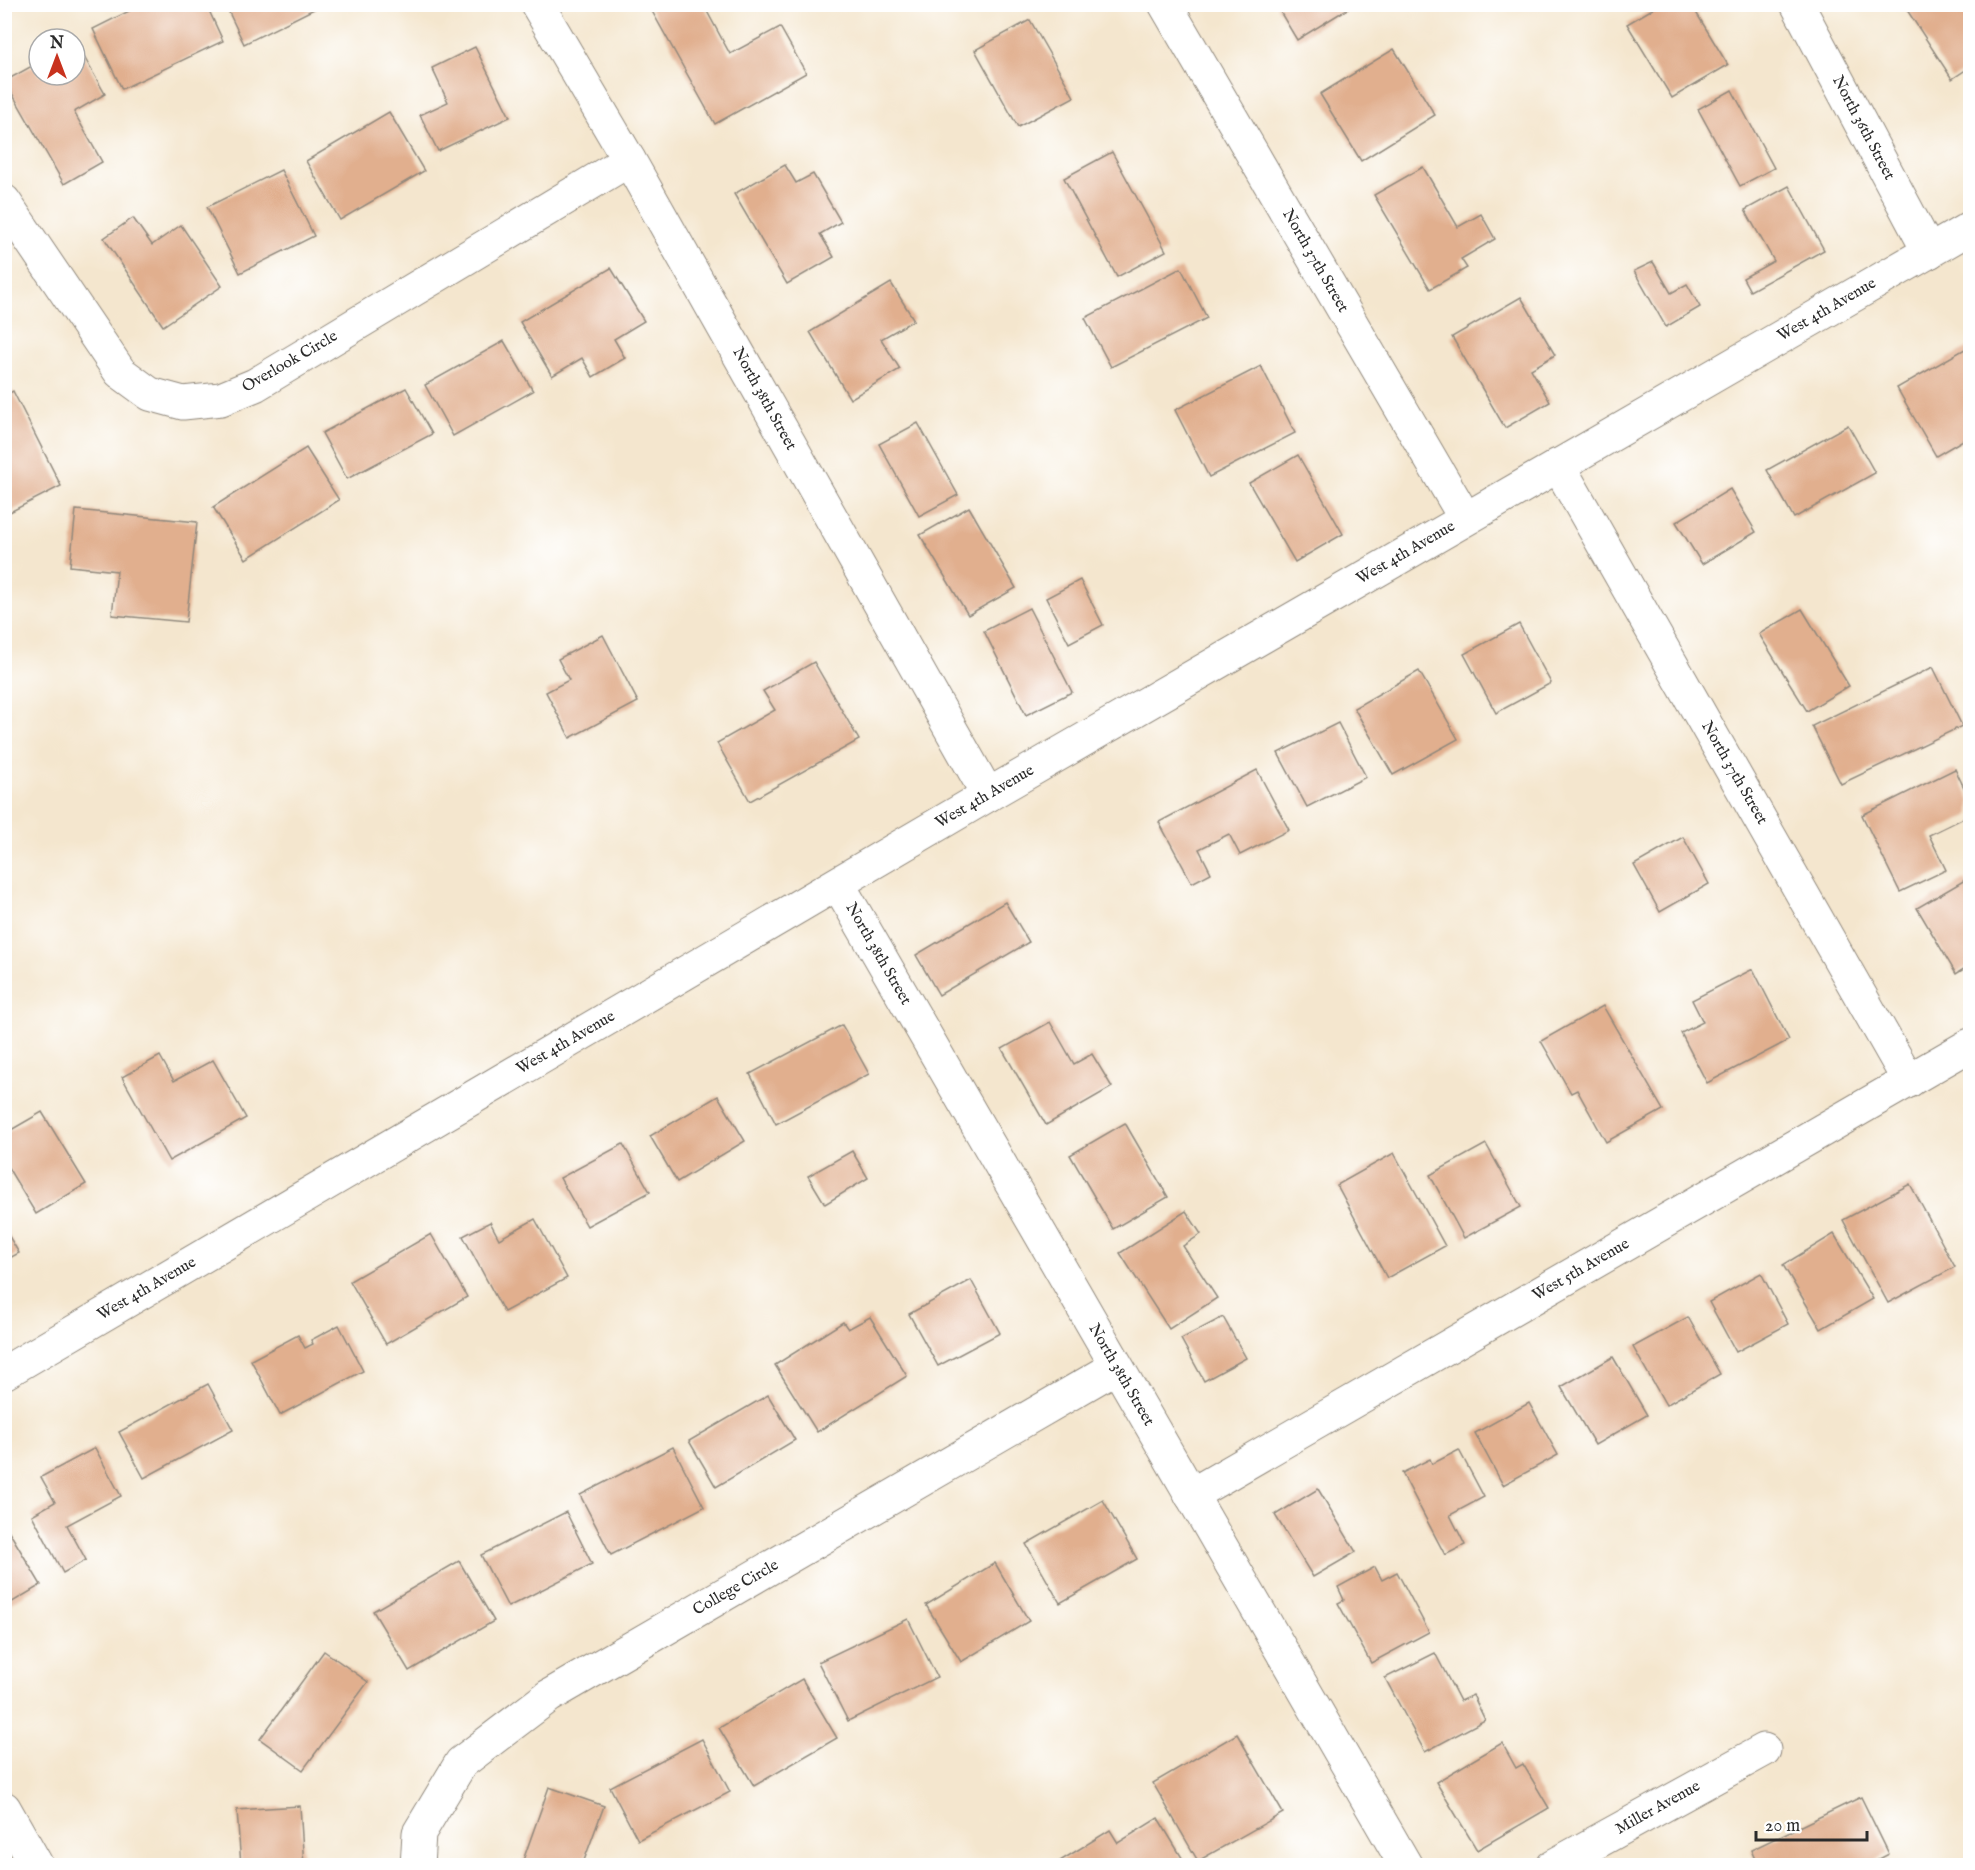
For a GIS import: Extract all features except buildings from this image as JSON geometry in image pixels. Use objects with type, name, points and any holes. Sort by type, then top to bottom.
[{"type":"street","name":"North 38th Street","points":[[537,4],[629,160],[988,795]]},
{"type":"street","name":"North 37th Street","points":[[1165,4],[1465,518]]},
{"type":"street","name":"North 36th Street","points":[[1797,4],[1929,252]]},
{"type":"street","name":"Overlook Circle","points":[[4,201],[120,372],[150,394],[183,403],[221,399],[255,385],[629,160]]},
{"type":"street","name":"West 4th Avenue","points":[[4,1373],[988,795],[1971,228]]},
{"type":"street","name":"North 37th Street","points":[[1558,465],[1909,1081]]},
{"type":"street","name":"North 38th Street","points":[[838,884],[1191,1495],[1398,1863]]},
{"type":"street","name":"West 5th Avenue","points":[[1191,1495],[1971,1046]]},
{"type":"street","name":"College Circle","points":[[417,1866],[419,1833],[461,1763],[549,1696],[1116,1367]]},
{"type":"street","name":"Miller Avenue","points":[[1553,1866],[1764,1750]]},
{"type":"street","points":[[4,1808],[37,1866]]}]
